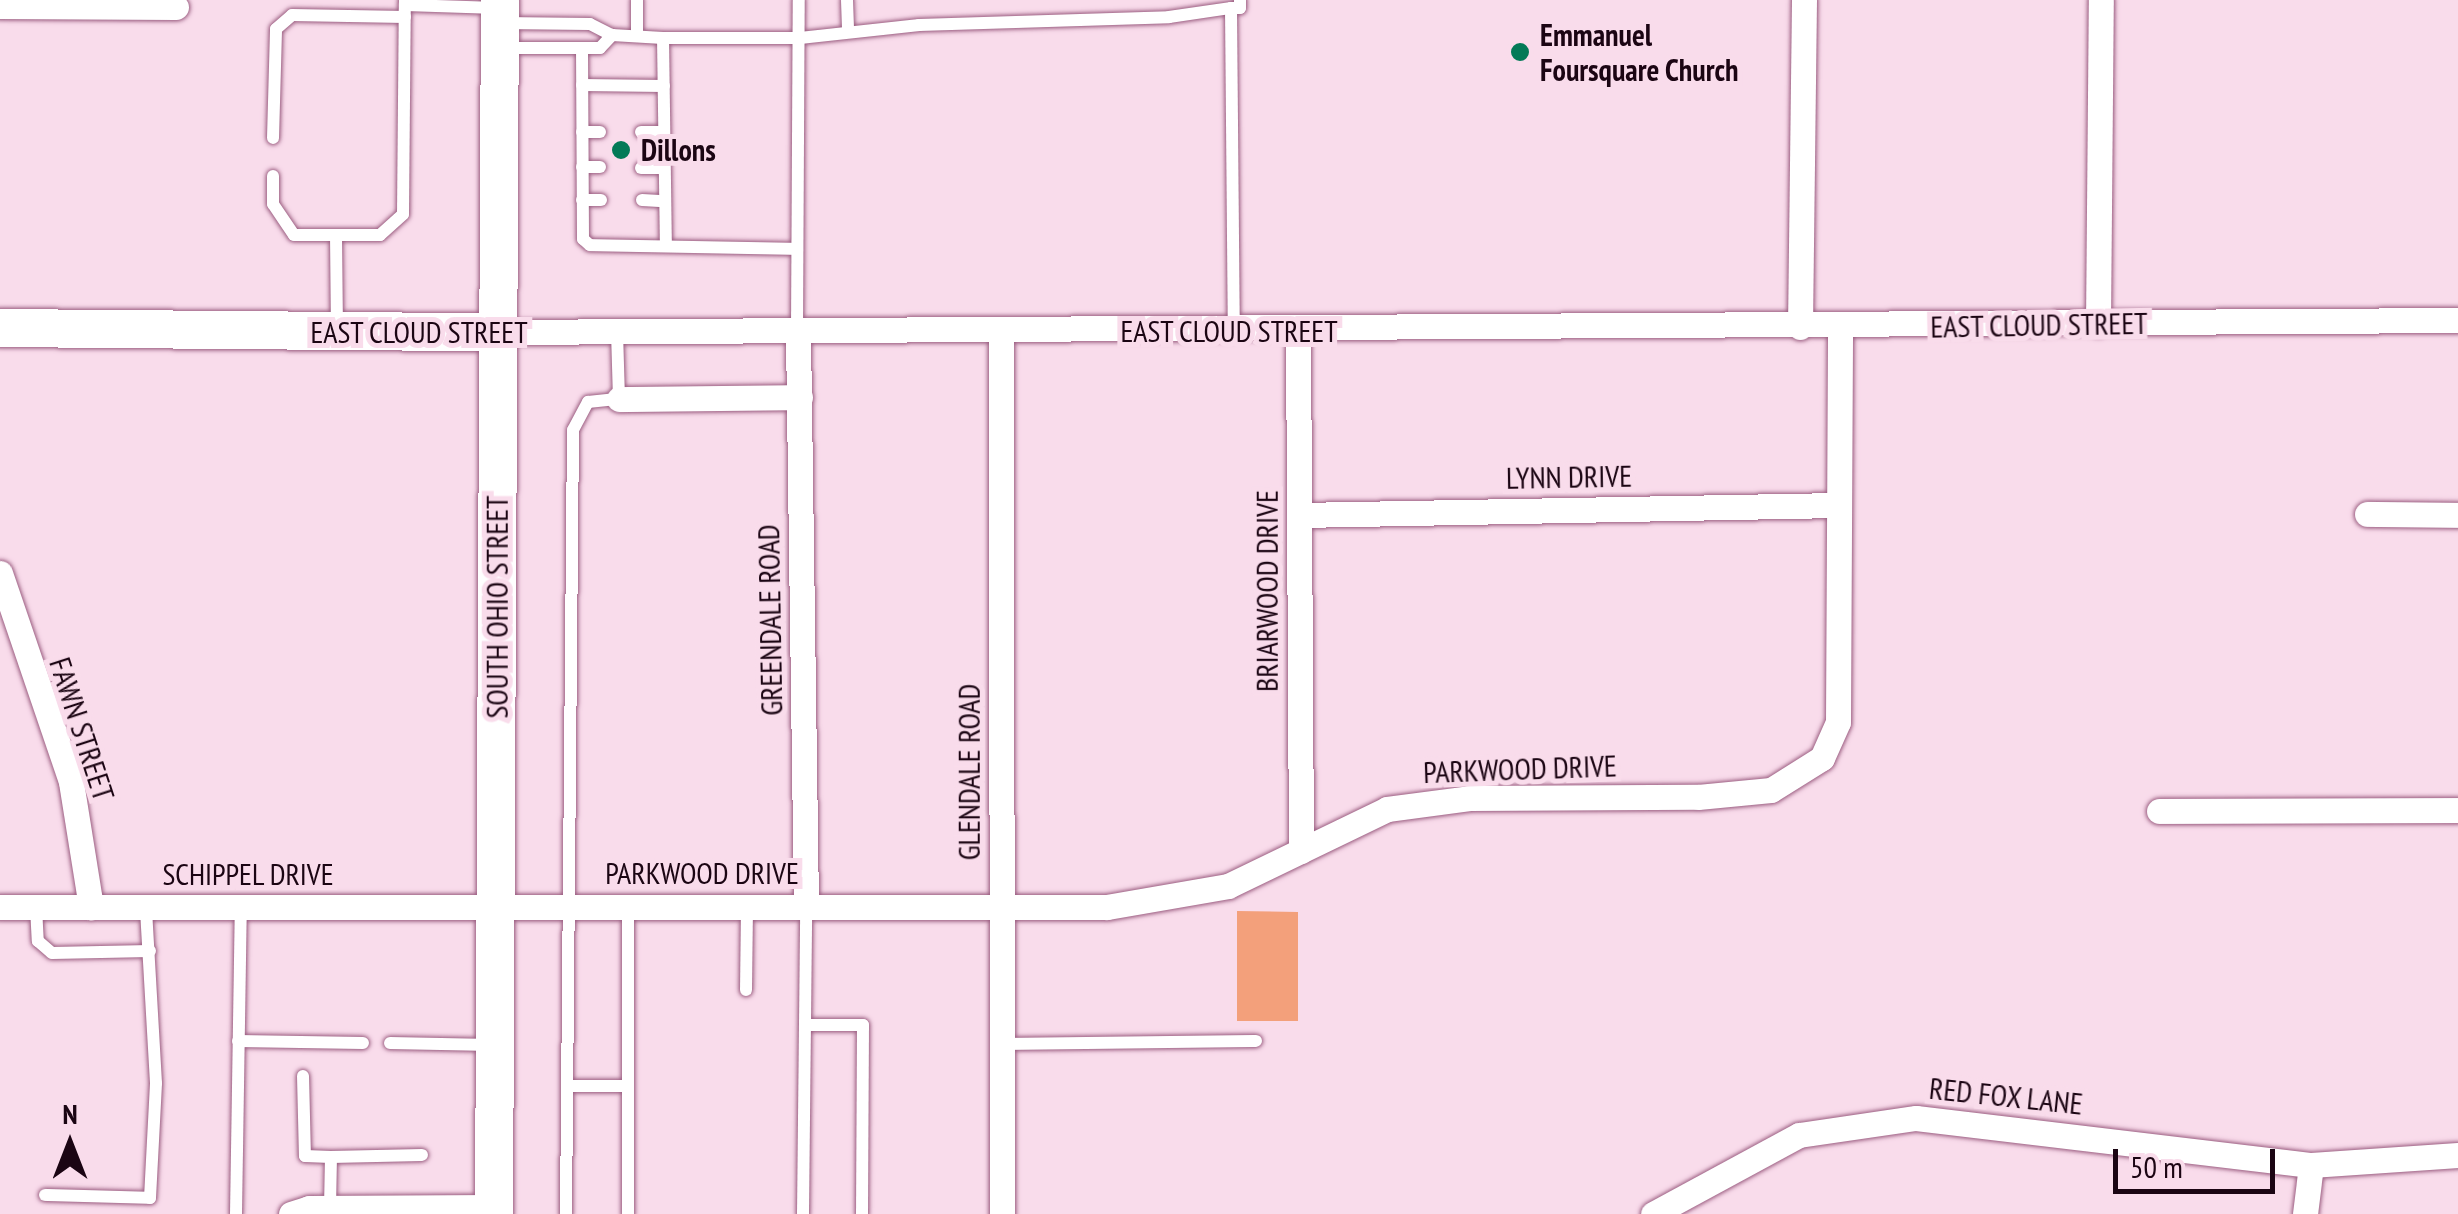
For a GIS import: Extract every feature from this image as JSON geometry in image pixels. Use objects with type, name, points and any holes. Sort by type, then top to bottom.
[{"type":"main road","name":"SOUTH OHIO STREET","points":[[494,1210],[500,20]]},
{"type":"main road","name":"EAST CLOUD STREET","points":[[0,328],[498,332]]},
{"type":"street","points":[[1800,327],[1804,0]]},
{"type":"street","points":[[2098,324],[2101,0]]},
{"type":"street","points":[[0,6],[176,7]]},
{"type":"street","name":"EAST CLOUD STREET","points":[[498,332],[1298,331],[2458,320]]},
{"type":"street","name":"PARKWOOD DRIVE","points":[[496,906],[1107,907],[1228,886],[1387,809],[1470,798],[1755,795],[1806,773],[1833,738],[1842,698],[1840,327]]},
{"type":"street","name":"GLENDALE ROAD","points":[[1001,330],[1002,1214]]},
{"type":"street","name":"BRIARWOOD DRIVE","points":[[1298,331],[1301,851]]},
{"type":"street","name":"GREENDALE ROAD","points":[[798,333],[806,906]]},
{"type":"street","points":[[619,399],[800,397]]},
{"type":"street","name":"LYNN DRIVE","points":[[1299,515],[1840,505]]},
{"type":"street","points":[[2367,514],[2458,515]]},
{"type":"street","name":"FAWN STREET","points":[[0,573],[71,782],[91,907]]},
{"type":"street","points":[[2158,811],[2458,810]]},
{"type":"street","name":"SCHIPPEL DRIVE","points":[[0,907],[496,906]]},
{"type":"street","name":"RED FOX LANE","points":[[1653,1214],[1799,1135],[1916,1118],[2311,1165],[2458,1155]]},
{"type":"street","points":[[2305,1214],[2311,1165]]},
{"type":"street","points":[[291,1214],[330,1208],[494,1210]]},
{"type":"lane","points":[[637,0],[637,36]]},
{"type":"lane","points":[[798,333],[799,0]]},
{"type":"lane","points":[[847,0],[848,30]]},
{"type":"lane","points":[[273,138],[276,29],[292,15],[405,8],[500,20],[590,24],[612,35],[800,38],[848,30],[1168,18],[1236,4],[1234,331]]},
{"type":"lane","points":[[273,176],[273,204],[294,235],[380,235],[403,214],[405,8]]},
{"type":"lane","points":[[500,20],[582,48],[600,48],[612,35]]},
{"type":"lane","points":[[663,38],[666,244]]},
{"type":"lane","points":[[582,48],[583,239],[590,244],[798,248]]},
{"type":"lane","points":[[582,85],[664,86]]},
{"type":"lane","points":[[582,132],[600,132]]},
{"type":"lane","points":[[641,132],[664,132]]},
{"type":"lane","points":[[582,167],[600,167]]},
{"type":"lane","points":[[641,168],[664,168]]},
{"type":"lane","points":[[582,200],[600,200]]},
{"type":"lane","points":[[642,200],[664,201]]},
{"type":"lane","points":[[336,235],[338,331]]},
{"type":"lane","points":[[566,1214],[573,430],[588,402],[619,399],[618,332]]},
{"type":"lane","points":[[236,1214],[241,906]]},
{"type":"lane","points":[[628,906],[628,1214]]},
{"type":"lane","points":[[746,990],[747,906]]},
{"type":"lane","points":[[804,1214],[806,906]]},
{"type":"lane","points":[[36,907],[38,941],[52,953],[150,951]]},
{"type":"lane","points":[[44,1195],[150,1198],[156,1083],[146,907]]},
{"type":"lane","points":[[805,1025],[863,1025],[862,1214]]},
{"type":"lane","points":[[238,1041],[363,1043]]},
{"type":"lane","points":[[1002,1044],[1256,1041]]},
{"type":"lane","points":[[390,1043],[495,1046]]},
{"type":"lane","points":[[304,1076],[305,1156],[422,1155]]},
{"type":"lane","points":[[567,1086],[628,1086]]},
{"type":"lane","points":[[330,1208],[331,1157]]},
{"type":"shaded area","points":[[1237,911],[1298,912],[1298,1021],[1237,1021]]},
{"type":"place","name":"Emmanuel Foursquare Church","points":[[1520,52]]},
{"type":"place","name":"Dillons","points":[[621,150]]}]
